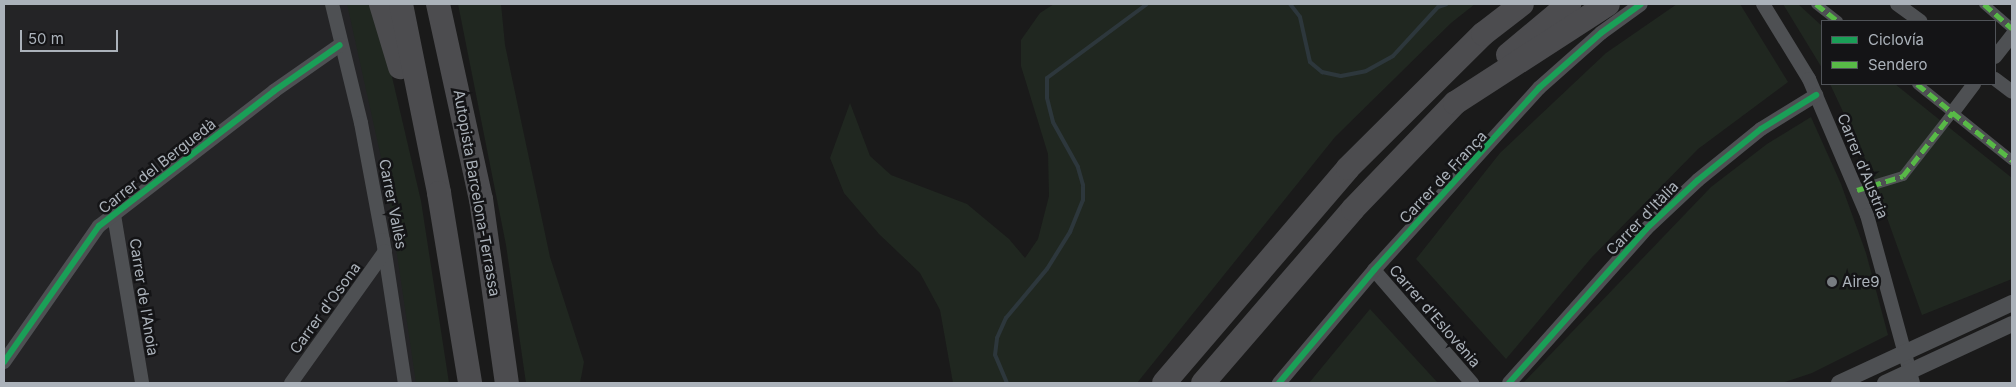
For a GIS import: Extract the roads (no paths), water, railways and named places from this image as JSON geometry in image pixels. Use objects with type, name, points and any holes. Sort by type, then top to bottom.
[{"type":"highway","points":[[381,4],[439,193]]},
{"type":"highway","points":[[401,4],[439,193],[470,383]]},
{"type":"highway","name":"Autopista Barcelona-Terrassa","points":[[438,4],[481,199],[507,383]]},
{"type":"highway","points":[[1164,383],[1348,168],[1483,34],[1522,4]]},
{"type":"highway","points":[[1203,383],[1353,210],[1455,103],[1569,4]]},
{"type":"highway","points":[[1455,103],[1608,4]]},
{"type":"street","name":"Carrer Vallès","points":[[327,4],[339,39]]},
{"type":"street","name":"Carrer Vallès","points":[[332,4],[360,123],[385,251],[404,383]]},
{"type":"street","name":"Carrer de França","points":[[1279,383],[1374,270],[1539,88],[1601,33],[1641,4]]},
{"type":"street","name":"Carrer d'Austria","points":[[1763,4],[1816,95],[1857,190],[1870,224],[1911,378]]},
{"type":"street","points":[[1816,4],[1837,20]]},
{"type":"street","points":[[1897,4],[1919,20]]},
{"type":"street","points":[[1984,4],[2012,28]]},
{"type":"street","points":[[1996,56],[2012,35]]},
{"type":"street","name":"Carrer del Berguedà","points":[[4,362],[89,238],[114,215],[274,92],[339,39]]},
{"type":"street","points":[[1996,81],[2012,92]]},
{"type":"street","points":[[1919,85],[2012,160]]},
{"type":"street","points":[[1857,190],[1903,176],[1973,85]]},
{"type":"street","name":"Carrer d'Itàlia","points":[[1510,383],[1646,229],[1698,180],[1761,129],[1816,95]]},
{"type":"street","name":"Carrer de l'Anoia","points":[[114,215],[142,383]]},
{"type":"street","name":"Carrer d'Osona","points":[[291,383],[385,251]]},
{"type":"street","name":"Carrer d'Eslovènia","points":[[1374,270],[1472,383]]},
{"type":"street","points":[[1839,383],[2012,303]]},
{"type":"street","points":[[1885,383],[1911,378],[2012,324]]},
{"type":"waterway","points":[[1007,383],[995,355],[997,338],[1006,318],[1047,269],[1070,232],[1083,200],[1083,185],[1078,167],[1053,122],[1047,98],[1047,78],[1147,4]]},
{"type":"waterway","points":[[1290,4],[1300,17],[1310,62],[1322,72],[1341,76],[1366,71],[1393,56],[1438,7],[1447,4]]},
{"type":"place","name":"Aire9","points":[[1832,282]]}]
